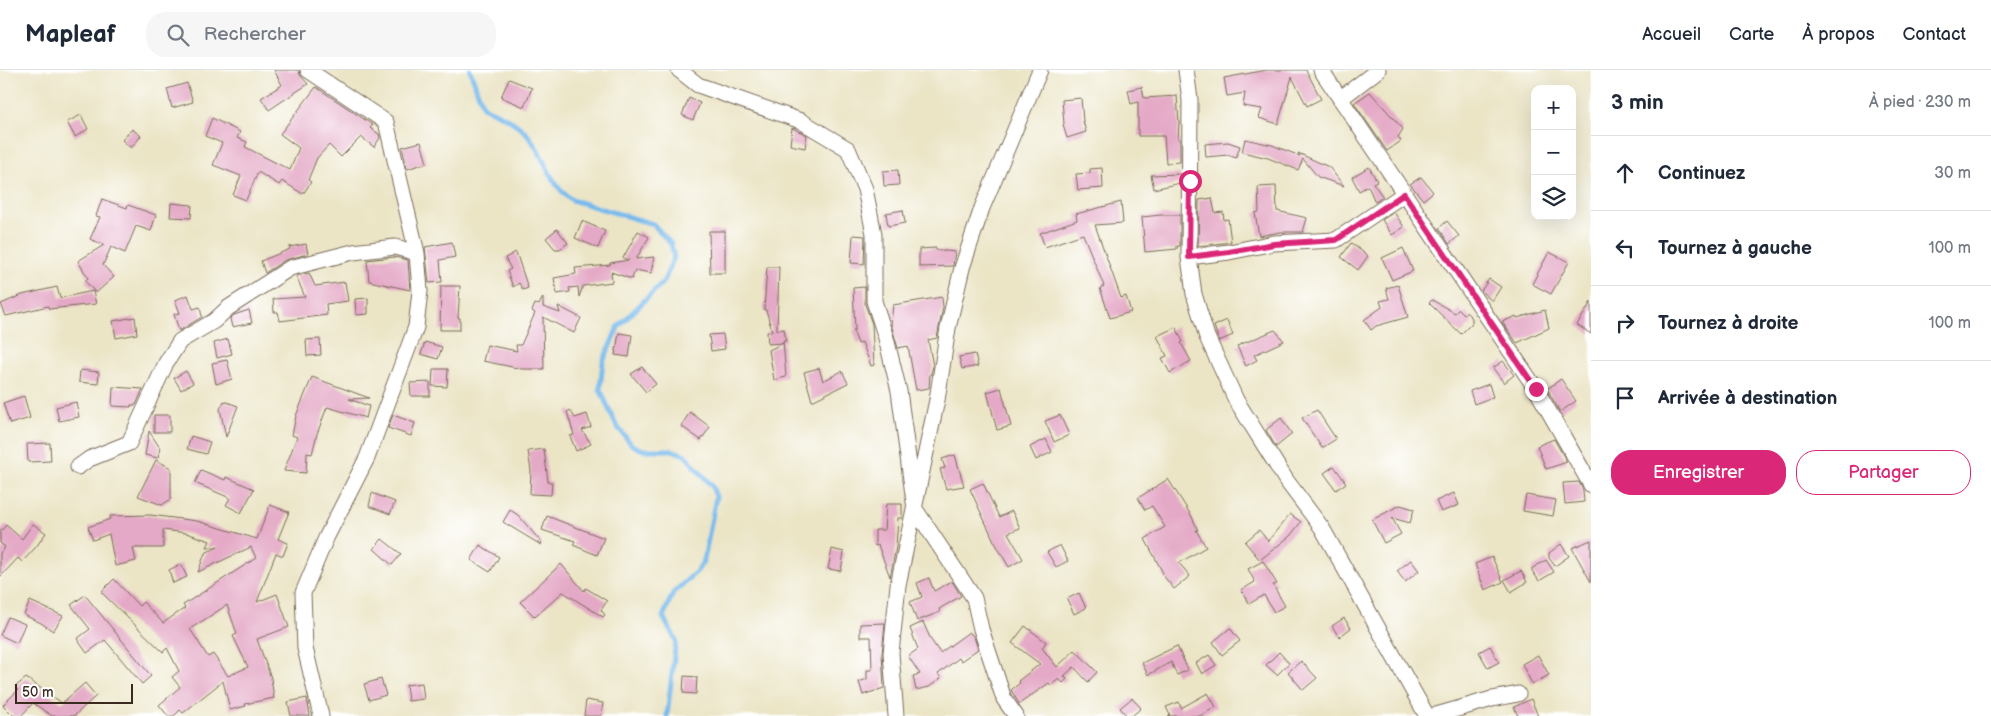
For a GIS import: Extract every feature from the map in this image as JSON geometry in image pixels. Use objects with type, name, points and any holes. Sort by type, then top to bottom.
[{"type":"street","points":[[308,70],[386,122],[417,253],[420,291],[416,327],[368,458],[326,538],[303,593],[305,648],[320,716]]},
{"type":"street","points":[[679,70],[698,85],[801,121],[848,149],[865,189],[874,234],[874,300],[886,338],[899,391],[915,509],[974,598],[981,629],[1004,699],[1016,716]]},
{"type":"street","points":[[896,716],[891,653],[898,586],[937,400],[948,328],[962,268],[982,208],[1040,70]]},
{"type":"street","points":[[1186,70],[1190,100],[1189,257],[1194,294],[1207,337],[1236,400],[1286,480],[1322,528],[1427,716]]},
{"type":"street","points":[[1321,70],[1536,389],[1591,485]]},
{"type":"street","points":[[1340,99],[1378,70]]},
{"type":"street","points":[[1189,257],[1274,244],[1336,240],[1404,194]]},
{"type":"street","points":[[78,467],[89,459],[129,443],[166,362],[180,341],[214,321],[228,308],[290,268],[353,252],[395,247],[417,253]]},
{"type":"street","points":[[1433,716],[1492,699],[1518,694]]},
{"type":"building","points":[[274,70],[299,70],[300,75],[308,84],[269,110],[261,98],[282,85]]},
{"type":"building","points":[[1267,70],[1306,70],[1321,99],[1307,106],[1292,77],[1278,124],[1259,118],[1262,109],[1243,106],[1245,93],[1227,96],[1224,78]]},
{"type":"building","points":[[509,79],[532,88],[524,107],[501,97]]},
{"type":"building","points":[[187,83],[193,102],[172,108],[167,89]]},
{"type":"building","points":[[316,87],[373,125],[370,128],[379,134],[380,138],[374,147],[361,137],[341,157],[329,145],[317,158],[308,180],[311,182],[303,194],[282,181],[279,185],[258,172],[246,200],[233,195],[241,176],[213,165],[222,143],[205,136],[212,118],[240,132],[237,138],[247,142],[245,147],[290,170],[299,148],[280,134]]},
{"type":"building","points":[[1142,87],[1144,98],[1177,96],[1180,162],[1166,163],[1164,136],[1138,136],[1138,102],[1131,104],[1128,90]]},
{"type":"building","points":[[1370,92],[1403,129],[1398,137],[1401,141],[1387,151],[1354,103]]},
{"type":"building","points":[[689,98],[700,103],[693,120],[682,115]]},
{"type":"building","points":[[1081,98],[1086,132],[1067,138],[1063,125],[1062,100]]},
{"type":"building","points":[[81,115],[88,129],[75,137],[67,122]]},
{"type":"building","points":[[792,128],[807,135],[805,148],[790,145]]},
{"type":"building","points":[[132,129],[141,136],[131,148],[122,140]]},
{"type":"building","points":[[1245,139],[1272,145],[1300,156],[1298,153],[1329,167],[1344,186],[1318,177],[1303,159],[1298,170],[1268,158],[1242,152]]},
{"type":"building","points":[[421,142],[427,163],[407,169],[402,147]]},
{"type":"building","points":[[1228,142],[1240,146],[1236,158],[1228,155],[1206,157],[1205,144]]},
{"type":"building","points":[[1369,167],[1377,181],[1373,183],[1383,197],[1375,202],[1368,186],[1359,191],[1352,177]]},
{"type":"building","points":[[1102,168],[1103,188],[1078,190],[1076,174],[1090,173],[1090,169]]},
{"type":"building","points":[[898,170],[899,185],[884,186],[883,171]]},
{"type":"building","points":[[1180,174],[1180,183],[1154,189],[1151,175]]},
{"type":"building","points":[[1421,177],[1433,192],[1423,200],[1410,184]]},
{"type":"building","points":[[1276,186],[1277,211],[1307,218],[1303,232],[1280,232],[1259,236],[1255,213],[1259,212],[1258,187]]},
{"type":"building","points":[[1212,198],[1215,213],[1223,212],[1224,220],[1228,219],[1231,242],[1198,246],[1199,200]]},
{"type":"building","points":[[102,199],[127,208],[128,205],[156,215],[151,231],[136,226],[125,253],[111,247],[103,265],[114,277],[96,293],[85,281],[88,278],[78,261],[104,245],[90,239],[100,217],[96,216]]},
{"type":"building","points":[[1121,202],[1123,223],[1095,225],[1121,298],[1126,296],[1131,312],[1110,318],[1100,288],[1104,286],[1083,234],[1045,247],[1040,233],[1077,220],[1076,214]]},
{"type":"building","points":[[171,203],[192,205],[191,218],[170,217]]},
{"type":"building","points":[[903,210],[905,223],[888,226],[886,213]]},
{"type":"building","points":[[1394,212],[1404,227],[1392,235],[1382,220]]},
{"type":"building","points":[[1180,215],[1180,246],[1177,246],[1177,249],[1145,252],[1142,217]]},
{"type":"building","points":[[582,221],[605,231],[598,248],[575,238]]},
{"type":"building","points":[[1447,221],[1459,236],[1449,244],[1439,228]]},
{"type":"building","points":[[557,229],[568,243],[560,249],[555,249],[546,238]]},
{"type":"building","points":[[638,231],[649,237],[636,259],[654,257],[651,273],[635,270],[632,279],[611,272],[612,282],[583,286],[579,297],[578,287],[569,288],[570,292],[557,294],[554,278],[576,274],[575,268],[610,265],[610,263],[629,260],[623,258]]},
{"type":"building","points":[[709,231],[725,231],[725,273],[710,273]]},
{"type":"building","points":[[853,235],[865,236],[864,264],[851,263]]},
{"type":"building","points":[[452,242],[455,257],[440,260],[442,282],[429,283],[425,247]]},
{"type":"building","points":[[1351,243],[1368,256],[1358,270],[1341,257]]},
{"type":"building","points":[[306,244],[308,254],[285,260],[265,273],[261,261],[290,249],[289,247]]},
{"type":"building","points":[[936,248],[936,250],[955,252],[953,266],[919,267],[919,249]]},
{"type":"building","points":[[1403,248],[1413,271],[1392,280],[1382,258]]},
{"type":"building","points":[[516,252],[528,288],[523,290],[519,283],[513,287],[507,271],[511,269],[505,258]]},
{"type":"building","points":[[1549,252],[1569,262],[1551,294],[1532,284]]},
{"type":"building","points":[[394,257],[408,260],[410,290],[369,281],[367,260]]},
{"type":"building","points":[[767,267],[779,267],[777,330],[784,329],[786,341],[783,341],[786,377],[774,380],[769,350],[783,343],[768,344],[767,332],[772,331],[766,310],[764,310]]},
{"type":"building","points":[[309,273],[315,286],[345,282],[348,301],[326,304],[327,315],[280,321],[278,312],[274,312],[273,299],[305,297],[296,276]]},
{"type":"building","points":[[1489,279],[1501,287],[1492,301],[1481,291]]},
{"type":"building","points":[[1398,285],[1408,317],[1376,326],[1371,330],[1364,320],[1382,307],[1380,301],[1389,299],[1386,288]]},
{"type":"building","points":[[441,286],[460,286],[458,318],[460,318],[460,330],[440,330]]},
{"type":"building","points":[[57,287],[60,298],[93,291],[96,304],[49,309],[48,306],[6,316],[1,304],[22,295]]},
{"type":"building","points":[[865,287],[865,304],[872,324],[874,365],[871,366],[862,342],[858,344],[853,330],[855,330],[853,288]]},
{"type":"building","points":[[188,295],[193,309],[200,307],[202,317],[179,331],[174,314],[180,313],[175,300]]},
{"type":"building","points":[[543,297],[543,307],[560,313],[558,306],[581,318],[574,333],[543,317],[544,369],[522,369],[483,361],[487,345],[517,351],[516,345],[521,345],[535,313],[532,311],[535,304],[539,305]]},
{"type":"building","points":[[942,297],[943,307],[937,338],[928,340],[933,366],[930,374],[929,388],[916,390],[908,346],[898,348],[891,324],[893,305]]},
{"type":"building","points":[[368,298],[368,314],[356,315],[355,299]]},
{"type":"building","points":[[1432,300],[1455,313],[1459,309],[1464,314],[1466,312],[1472,318],[1472,323],[1461,334],[1429,303]]},
{"type":"building","points":[[1591,302],[1591,334],[1577,325]]},
{"type":"building","points":[[249,310],[252,323],[232,327],[230,319],[234,315]]},
{"type":"building","points":[[1545,310],[1549,328],[1517,343],[1502,322],[1516,316],[1517,318]]},
{"type":"building","points":[[135,317],[137,334],[116,338],[113,321]]},
{"type":"building","points":[[1227,320],[1233,335],[1219,341],[1214,326]]},
{"type":"building","points":[[1176,327],[1183,342],[1181,343],[1191,361],[1170,373],[1162,358],[1167,356],[1157,336]]},
{"type":"building","points":[[1275,330],[1284,341],[1254,355],[1257,360],[1246,366],[1237,346]]},
{"type":"building","points":[[619,333],[632,335],[629,357],[615,355]]},
{"type":"building","points":[[723,334],[725,349],[711,351],[709,335]]},
{"type":"building","points":[[228,339],[232,354],[217,358],[214,343]]},
{"type":"building","points":[[320,339],[321,355],[307,356],[306,340]]},
{"type":"building","points":[[425,342],[442,347],[438,359],[421,354]]},
{"type":"building","points":[[975,354],[978,366],[962,369],[959,357]]},
{"type":"building","points":[[227,360],[232,379],[216,384],[212,363]]},
{"type":"building","points":[[1503,361],[1514,375],[1504,383],[1493,368]]},
{"type":"building","points":[[642,367],[656,384],[646,392],[631,374]]},
{"type":"building","points":[[819,368],[823,381],[842,371],[848,383],[812,401],[804,372]]},
{"type":"building","points":[[433,369],[448,369],[447,387],[432,386]]},
{"type":"building","points":[[80,370],[99,372],[98,384],[79,382]]},
{"type":"building","points":[[186,371],[193,383],[181,390],[174,378]]},
{"type":"building","points":[[312,377],[369,398],[349,399],[369,406],[366,418],[327,407],[312,454],[307,453],[306,473],[284,471],[297,437],[292,435],[296,416]]},
{"type":"building","points":[[1561,379],[1576,401],[1560,412],[1547,389]]},
{"type":"building","points":[[430,382],[430,396],[411,396],[410,383]]},
{"type":"building","points":[[1489,384],[1493,397],[1474,404],[1470,391]]},
{"type":"building","points":[[113,387],[143,389],[136,405],[131,405],[131,407],[112,406]]},
{"type":"building","points":[[1001,388],[1011,426],[997,430],[987,392]]},
{"type":"building","points":[[24,396],[30,418],[10,424],[3,403]]},
{"type":"building","points":[[224,401],[238,406],[226,437],[220,409]]},
{"type":"building","points":[[76,402],[79,417],[59,421],[56,407]]},
{"type":"building","points":[[570,410],[575,418],[587,414],[591,427],[582,430],[591,444],[576,451],[570,436],[574,435],[567,412]]},
{"type":"building","points":[[1317,410],[1336,439],[1322,448],[1302,418]]},
{"type":"building","points":[[690,412],[710,427],[701,440],[681,426]]},
{"type":"building","points":[[154,415],[170,415],[170,432],[154,432]]},
{"type":"building","points":[[393,415],[415,423],[411,436],[388,428]]},
{"type":"building","points":[[1060,415],[1069,435],[1054,442],[1045,421]]},
{"type":"building","points":[[1281,418],[1292,434],[1276,447],[1266,430]]},
{"type":"building","points":[[149,431],[160,448],[158,458],[145,455]]},
{"type":"building","points":[[191,436],[210,442],[206,454],[187,449]]},
{"type":"building","points":[[1046,439],[1052,452],[1036,460],[1030,447]]},
{"type":"building","points":[[1554,439],[1567,462],[1546,469],[1537,446]]},
{"type":"building","points":[[50,443],[51,461],[28,462],[27,444]]},
{"type":"building","points":[[544,449],[548,482],[552,482],[551,495],[530,494],[531,471],[528,451]]},
{"type":"building","points":[[955,455],[964,486],[946,489],[940,469],[945,468],[942,459]]},
{"type":"building","points":[[156,460],[171,468],[171,499],[162,505],[138,496]]},
{"type":"building","points":[[1334,466],[1346,483],[1336,490],[1324,473]]},
{"type":"building","points":[[201,470],[225,480],[226,477],[254,489],[241,513],[226,505],[230,498],[195,483]]},
{"type":"building","points":[[1168,479],[1191,515],[1198,530],[1196,530],[1206,547],[1179,563],[1190,576],[1174,589],[1162,574],[1145,539],[1165,527],[1152,506],[1145,510],[1138,498]]},
{"type":"building","points":[[1579,482],[1583,490],[1584,502],[1565,504],[1563,483]]},
{"type":"building","points":[[983,483],[999,517],[1012,511],[1020,528],[1008,533],[1023,559],[1009,567],[994,541],[970,489]]},
{"type":"building","points":[[372,493],[395,502],[390,514],[369,506]]},
{"type":"building","points":[[1454,493],[1459,505],[1441,512],[1436,501]]},
{"type":"building","points":[[1526,495],[1556,500],[1553,516],[1523,511]]},
{"type":"building","points":[[886,504],[902,504],[902,518],[898,518],[896,547],[890,577],[878,545],[875,546],[875,530],[884,530]]},
{"type":"building","points":[[270,505],[289,512],[278,539],[288,543],[283,556],[276,553],[257,602],[277,594],[289,627],[257,639],[271,678],[274,698],[245,704],[246,706],[230,710],[223,681],[183,713],[180,710],[174,716],[168,716],[159,705],[180,687],[172,677],[179,671],[167,648],[163,652],[101,592],[114,579],[139,606],[143,602],[163,623],[185,608],[183,605],[256,558],[251,547],[198,572],[205,553],[218,547],[207,547],[210,541],[186,533],[163,530],[163,548],[133,548],[136,561],[115,566],[109,534],[93,540],[88,527],[110,519],[110,516],[150,515],[197,521],[257,539]],"holes":[[[227,605],[237,634],[233,636],[248,667],[228,676],[213,654],[208,657],[190,629]]]},
{"type":"building","points":[[1400,505],[1414,509],[1410,523],[1392,518],[1401,534],[1384,543],[1372,520]]},
{"type":"building","points":[[510,510],[518,515],[542,543],[541,545],[503,522]]},
{"type":"building","points":[[1290,514],[1301,522],[1290,536],[1260,560],[1245,542],[1259,530],[1268,541]]},
{"type":"building","points":[[547,516],[604,538],[597,555],[573,545],[575,541],[542,530]]},
{"type":"building","points":[[33,524],[46,533],[22,562],[18,558],[0,577],[0,553],[5,547],[0,543],[0,532],[6,525],[22,539]]},
{"type":"building","points":[[382,539],[401,554],[392,565],[374,549]]},
{"type":"building","points":[[1591,540],[1591,582],[1572,548]]},
{"type":"building","points":[[1561,544],[1569,556],[1555,566],[1549,558],[1549,553]]},
{"type":"building","points":[[480,545],[499,557],[490,572],[471,560]]},
{"type":"building","points":[[1060,545],[1068,561],[1056,567],[1047,552]]},
{"type":"building","points":[[832,549],[844,552],[841,571],[828,569]]},
{"type":"building","points":[[1492,557],[1503,582],[1485,590],[1475,564]]},
{"type":"building","points":[[1411,560],[1419,571],[1405,582],[1397,571]]},
{"type":"building","points":[[1546,560],[1554,572],[1539,581],[1531,569]]},
{"type":"building","points":[[1263,561],[1277,584],[1273,585],[1285,606],[1274,612],[1264,595],[1249,604],[1241,590],[1255,582],[1248,569]]},
{"type":"building","points":[[181,564],[187,577],[173,583],[169,570]]},
{"type":"building","points":[[561,564],[584,591],[586,588],[607,601],[601,610],[605,615],[603,617],[563,592],[535,617],[520,602]]},
{"type":"building","points":[[1521,571],[1527,582],[1511,592],[1504,580]]},
{"type":"building","points":[[929,578],[934,591],[952,581],[961,596],[939,609],[940,612],[917,621],[910,602],[922,597],[917,583]]},
{"type":"building","points":[[1079,593],[1086,608],[1074,614],[1067,599]]},
{"type":"building","points":[[85,595],[151,676],[142,684],[105,640],[87,653],[77,639],[90,629],[71,605]]},
{"type":"building","points":[[30,601],[63,616],[53,631],[24,615]]},
{"type":"building","points":[[8,617],[25,624],[17,643],[0,635]]},
{"type":"building","points":[[1344,618],[1351,628],[1339,637],[1332,626]]},
{"type":"building","points":[[923,622],[931,640],[940,653],[969,632],[974,637],[978,649],[961,661],[959,658],[938,674],[941,678],[929,687],[916,690],[913,676],[920,674],[908,656],[918,649],[910,628]]},
{"type":"building","points":[[885,623],[882,654],[884,688],[863,695],[859,682],[867,679],[867,670],[872,670],[871,637],[860,637],[860,624]]},
{"type":"building","points":[[1025,626],[1046,642],[1042,648],[1057,667],[1075,650],[1097,672],[1088,682],[1074,667],[1064,676],[1067,679],[1063,683],[1059,679],[1051,685],[1049,683],[1019,704],[1011,690],[1020,683],[1018,681],[1040,664],[1012,643]]},
{"type":"building","points":[[1230,628],[1240,641],[1222,655],[1213,642]]},
{"type":"building","points":[[1177,646],[1188,670],[1177,675],[1171,662],[1148,675],[1142,663]]},
{"type":"building","points":[[1490,646],[1499,662],[1488,668],[1479,652]]},
{"type":"building","points":[[1279,652],[1289,663],[1277,675],[1266,665]]},
{"type":"building","points":[[1209,655],[1216,665],[1202,674],[1196,663]]},
{"type":"building","points":[[1538,655],[1549,675],[1532,684],[1522,664]]},
{"type":"building","points":[[1301,661],[1317,678],[1303,690],[1288,672]]},
{"type":"building","points":[[684,676],[697,677],[696,694],[683,693]]},
{"type":"building","points":[[26,678],[62,703],[85,683],[96,696],[74,716],[52,716],[33,703],[21,716],[14,716],[3,705],[18,690],[15,687]]},
{"type":"building","points":[[381,679],[386,695],[369,700],[364,684]]},
{"type":"building","points":[[422,683],[424,699],[408,701],[406,685]]},
{"type":"building","points":[[1208,693],[1216,707],[1200,716],[1168,716],[1170,715],[1166,707],[1179,702],[1181,708]]},
{"type":"building","points":[[307,698],[310,716],[291,716],[288,702]]},
{"type":"building","points":[[1132,698],[1141,708],[1132,716],[1127,716],[1120,708]]},
{"type":"building","points":[[1531,699],[1538,716],[1518,716],[1514,707]]},
{"type":"building","points":[[586,700],[603,703],[601,716],[584,716]]},
{"type":"waterway","points":[[470,70],[483,107],[511,121],[526,133],[538,150],[551,177],[572,200],[653,224],[671,244],[674,257],[664,281],[618,327],[603,362],[600,389],[616,425],[632,445],[643,450],[672,450],[685,455],[712,486],[716,497],[704,560],[697,571],[673,593],[663,617],[676,640],[667,716]]},
{"type":"route","points":[[1190,181],[1189,257],[1274,244],[1336,240],[1404,194],[1536,389]]}]
